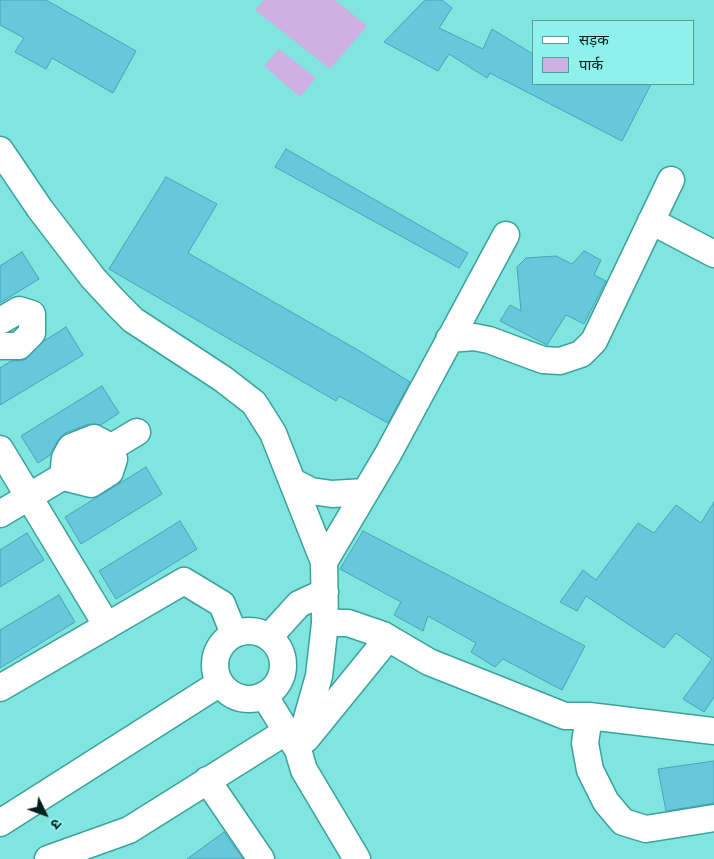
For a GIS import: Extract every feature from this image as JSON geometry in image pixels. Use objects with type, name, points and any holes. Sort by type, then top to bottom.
[{"type":"street","points":[[0,150],[40,209],[92,278],[118,305],[133,320],[224,379],[254,403],[273,433],[324,562],[324,623],[315,693],[292,741]]},
{"type":"street","points":[[449,339],[482,338],[543,360],[560,361],[581,354],[594,340],[671,180]]},
{"type":"street","points":[[651,221],[714,254]]},
{"type":"street","points":[[324,562],[388,454],[506,235]]},
{"type":"street","points":[[0,321],[19,310],[32,314],[32,333],[19,346],[0,346]]},
{"type":"street","points":[[0,514],[136,432]]},
{"type":"street","points":[[0,449],[107,626]]},
{"type":"street","points":[[293,482],[311,491],[325,493],[365,492]]},
{"type":"street","points":[[0,688],[184,581],[222,604],[234,634]]},
{"type":"street","points":[[269,637],[299,604],[324,592]]},
{"type":"street","points":[[324,623],[348,623],[383,635],[429,662],[565,716],[589,716],[714,731]]},
{"type":"street","points":[[252,630],[269,637],[277,645],[284,667],[281,679],[274,688],[264,695],[250,700],[240,698],[231,694],[220,682],[215,666],[216,654],[226,639],[234,634],[252,630]]},
{"type":"street","points":[[48,859],[129,830],[207,780],[292,741],[380,648],[383,635]]},
{"type":"street","points":[[0,823],[220,682]]},
{"type":"street","points":[[264,695],[292,741],[304,770],[357,859]]},
{"type":"street","points":[[589,716],[585,743],[590,770],[606,802],[623,822],[646,829],[714,818]]},
{"type":"street","points":[[292,741],[319,764],[376,859]]},
{"type":"street","points":[[207,780],[261,859]]},
{"type":"green space","points":[[264,0],[335,0],[367,26],[330,69],[255,10]]},
{"type":"green space","points":[[279,49],[316,78],[300,97],[264,66]]},
{"type":"building","points":[[0,0],[46,0],[136,51],[113,93],[52,58],[46,69],[15,52],[24,38],[0,25]]},
{"type":"building","points":[[425,0],[442,0],[452,8],[439,28],[483,49],[492,29],[532,53],[532,85],[650,85],[622,141],[490,73],[487,78],[449,54],[438,71],[384,42]]},
{"type":"building","points":[[286,149],[468,253],[459,268],[275,167]]},
{"type":"building","points":[[166,177],[217,204],[188,253],[410,382],[388,423],[339,396],[336,401],[109,269]]},
{"type":"building","points":[[584,251],[601,260],[594,275],[606,281],[584,324],[566,315],[547,345],[500,321],[510,305],[521,311],[517,267],[526,258],[556,256],[572,264]]},
{"type":"building","points":[[22,252],[39,279],[0,303],[0,266]]},
{"type":"building","points":[[66,327],[83,355],[0,405],[0,368],[11,361],[25,360],[44,341]]},
{"type":"building","points":[[102,386],[119,413],[101,425],[89,424],[65,433],[58,440],[50,455],[38,463],[21,436]]},
{"type":"building","points":[[146,467],[162,494],[81,544],[65,517]]},
{"type":"building","points":[[714,502],[714,697],[704,712],[683,699],[712,659],[676,633],[664,648],[586,596],[577,611],[560,602],[583,570],[596,580],[638,523],[654,533],[676,505],[701,523]]},
{"type":"building","points":[[180,521],[197,549],[116,599],[99,571]]},
{"type":"building","points":[[363,531],[585,646],[562,690],[503,659],[495,667],[471,652],[476,643],[428,616],[423,631],[394,615],[401,602],[340,569]]},
{"type":"building","points":[[27,533],[44,560],[0,587],[0,550]]},
{"type":"building","points":[[59,595],[75,622],[0,668],[0,630]]},
{"type":"building","points":[[714,761],[714,803],[666,811],[658,769]]},
{"type":"building","points":[[224,832],[243,859],[187,859]]}]
